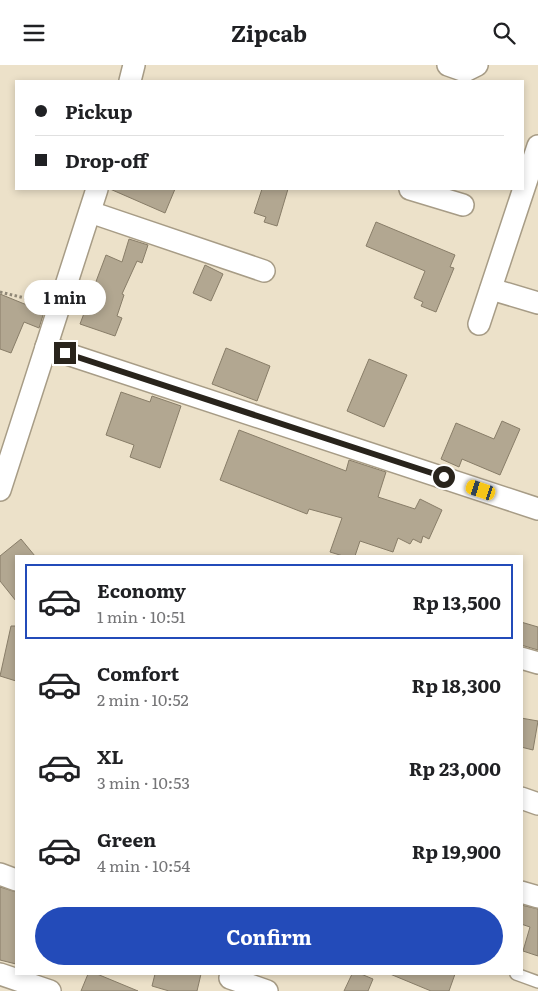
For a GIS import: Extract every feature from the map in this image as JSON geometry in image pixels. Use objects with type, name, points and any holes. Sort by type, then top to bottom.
[{"type":"street","points":[[130,80],[134,65]]},
{"type":"street","points":[[448,65],[465,71],[477,65]]},
{"type":"street","points":[[524,189],[538,146]]},
{"type":"street","points":[[0,489],[97,190]]},
{"type":"street","points":[[413,190],[463,205]]},
{"type":"street","points":[[479,324],[524,190]]},
{"type":"street","points":[[90,212],[264,271]]},
{"type":"street","points":[[491,289],[538,303]]},
{"type":"street","points":[[46,347],[538,509]]},
{"type":"street","points":[[523,659],[538,663]]},
{"type":"street","points":[[523,799],[538,804]]},
{"type":"street","points":[[0,874],[15,880]]},
{"type":"street","points":[[523,892],[538,897]]},
{"type":"street","points":[[0,974],[40,989]]},
{"type":"street","points":[[230,981],[267,991]]},
{"type":"lane","points":[[519,975],[538,982]]},
{"type":"path","points":[[0,292],[60,307]]},
{"type":"building","points":[[112,190],[175,190],[165,213]]},
{"type":"building","points":[[262,190],[288,190],[277,226],[264,222],[266,217],[254,213]]},
{"type":"building","points":[[376,222],[455,255],[450,267],[454,268],[436,312],[421,306],[423,302],[414,298],[425,271],[366,246]]},
{"type":"building","points":[[129,239],[148,245],[142,263],[137,261],[122,294],[124,295],[117,316],[122,318],[115,336],[80,324],[106,255],[122,262]]},
{"type":"building","points":[[205,265],[223,274],[211,301],[193,293]]},
{"type":"building","points":[[0,294],[44,312],[39,328],[24,322],[11,353],[0,349]]},
{"type":"building","points":[[226,348],[270,366],[257,401],[212,384]]},
{"type":"building","points":[[369,359],[407,375],[384,427],[347,411]]},
{"type":"building","points":[[121,392],[150,402],[152,396],[181,406],[160,468],[130,457],[134,445],[106,435]]},
{"type":"building","points":[[502,421],[520,429],[500,475],[462,459],[459,467],[441,459],[456,423],[494,439]]},
{"type":"building","points":[[239,430],[346,471],[349,460],[386,472],[378,497],[415,509],[420,499],[442,510],[429,539],[423,536],[421,543],[413,539],[410,544],[398,538],[393,552],[360,541],[355,555],[340,555],[330,552],[342,518],[309,509],[307,514],[220,480]]},
{"type":"building","points":[[21,539],[34,555],[15,555],[15,600],[0,581],[0,556]]},
{"type":"building","points":[[523,623],[538,627],[538,650],[523,646]]},
{"type":"building","points":[[11,626],[15,626],[15,681],[0,676]]},
{"type":"building","points":[[523,718],[538,721],[533,750],[523,748]]},
{"type":"building","points":[[0,887],[15,892],[15,964],[0,960]]},
{"type":"building","points":[[523,905],[538,909],[538,956],[523,951],[530,927],[523,925]]},
{"type":"building","points":[[88,975],[99,975],[138,991],[81,991]]},
{"type":"building","points":[[155,975],[201,975],[197,991],[169,991],[152,986]]},
{"type":"building","points":[[352,975],[363,975],[373,979],[368,991],[344,991]]},
{"type":"building","points":[[392,975],[455,975],[449,991],[431,991]]},
{"type":"route","points":[[65,353],[444,477]]}]
